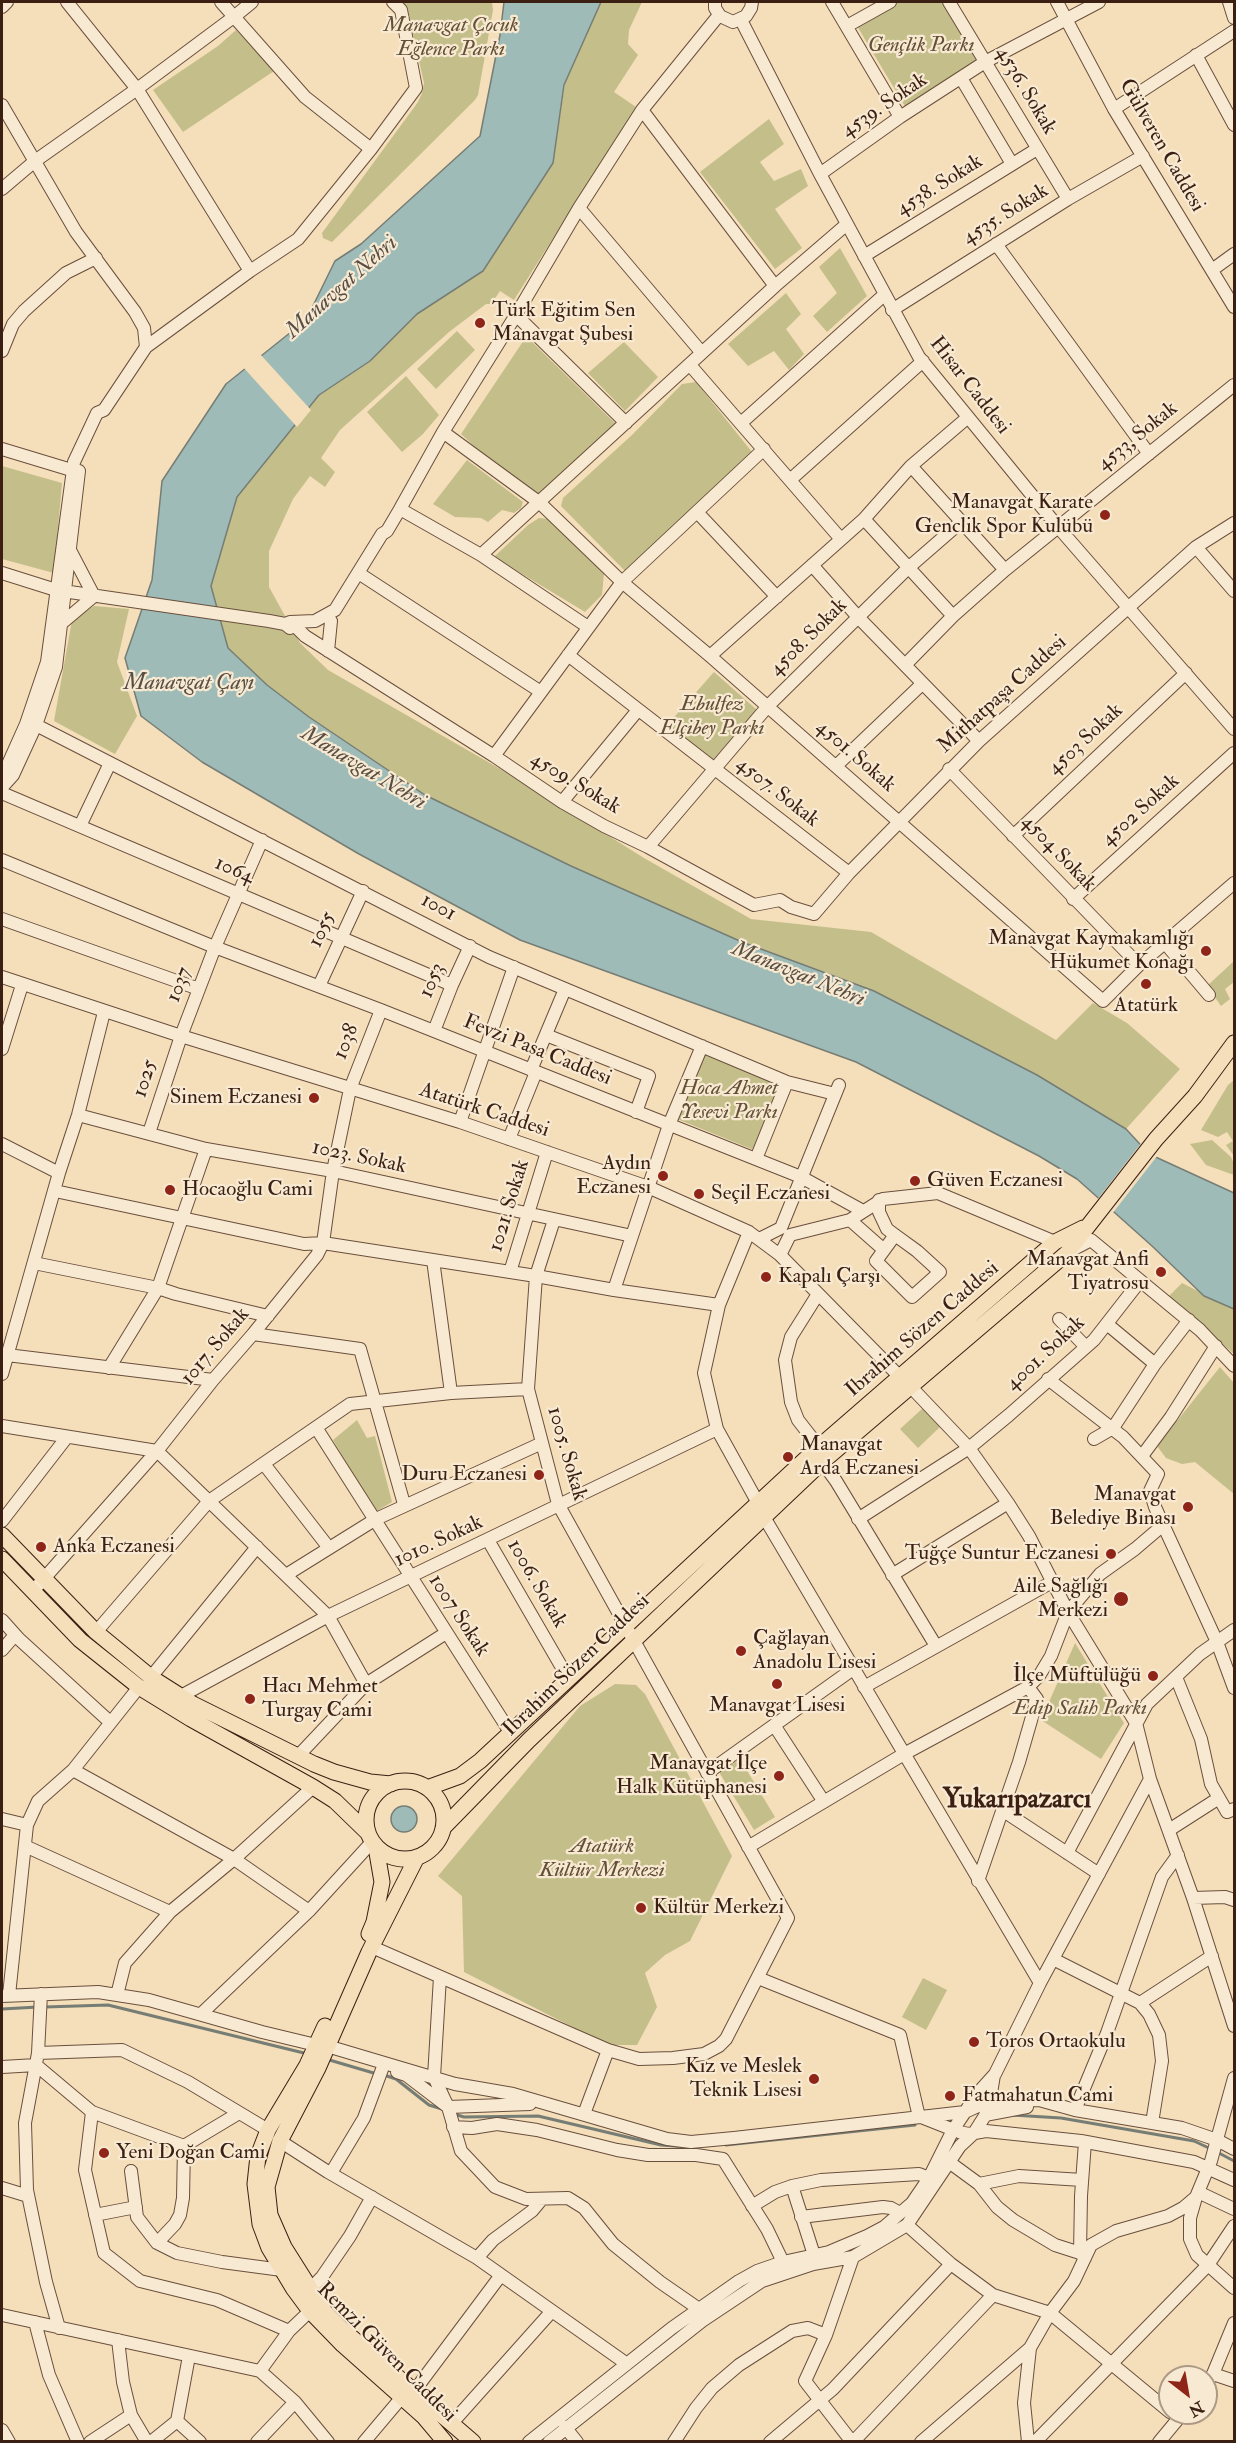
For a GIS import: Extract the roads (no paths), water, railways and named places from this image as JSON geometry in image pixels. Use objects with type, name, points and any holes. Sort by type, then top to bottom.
[{"type":"main road","points":[[1180,1112],[1234,1031]]},
{"type":"main road","points":[[1091,1222],[1156,1139],[1195,1096],[1234,1043]]},
{"type":"main road","name":"Ibrahim Sözen Caddesi","points":[[761,1510],[822,1462],[1055,1242],[1091,1222]]},
{"type":"main road","name":"Ibrahim Sözen Caddesi","points":[[443,1828],[630,1633],[761,1510],[819,1447],[1067,1253],[1091,1222]]},
{"type":"main road","points":[[2,1535],[80,1640],[145,1682],[181,1696],[334,1772],[370,1782],[391,1784]]},
{"type":"main road","points":[[2,1559],[96,1632],[145,1682],[190,1719],[313,1787],[335,1802],[372,1840],[387,1855],[397,1858],[417,1857],[434,1846],[443,1828],[444,1819],[439,1801],[427,1788],[416,1782],[403,1781],[380,1789],[372,1798],[367,1809],[366,1820],[372,1840]]},
{"type":"main road","name":"Ibrahim Sözen Caddesi","points":[[427,1788],[460,1776],[480,1761],[568,1678],[630,1633]]},
{"type":"main road","name":"Remzi Güven Caddesi","points":[[318,2055],[375,1922],[382,1882],[372,1840]]},
{"type":"main road","name":"Remzi Güven Caddesi","points":[[417,1857],[318,2055],[274,2135],[258,2156],[255,2184],[256,2206],[269,2248],[310,2311],[343,2345],[452,2423],[473,2442]]},
{"type":"main road","name":"Remzi Güven Caddesi","points":[[274,2135],[267,2187],[270,2216],[284,2247],[325,2312],[409,2394],[445,2442]]},
{"type":"street","points":[[2,7],[7,2]]},
{"type":"street","points":[[67,2],[137,89],[250,271]]},
{"type":"street","points":[[221,2],[236,16],[305,96],[371,149]]},
{"type":"street","points":[[2,189],[35,161],[137,89],[252,2]]},
{"type":"street","points":[[3,788],[13,775],[36,725],[56,667],[75,471],[105,417],[104,410],[146,347],[298,239],[371,149],[416,88],[401,10],[393,2]]},
{"type":"street","points":[[715,2],[719,15],[728,21],[741,20],[749,13],[752,2]]},
{"type":"street","points":[[832,2],[900,117]]},
{"type":"street","points":[[848,26],[890,2]]},
{"type":"street","name":"4536. Sokak","points":[[949,2],[1068,199]]},
{"type":"street","name":"Gülveren Caddesi","points":[[1057,2],[1114,109],[1234,308]]},
{"type":"street","name":"4539. Sokak","points":[[820,174],[900,117],[985,62],[1099,2]]},
{"type":"street","points":[[1229,2],[1234,18]]},
{"type":"street","points":[[2,573],[62,591],[285,624],[315,621],[332,613],[382,534],[387,531],[443,432],[516,315],[579,207],[642,110],[719,15]]},
{"type":"street","name":"Hisar Caddesi","points":[[741,20],[892,310],[923,361],[967,418],[1127,609],[1234,729]]},
{"type":"street","points":[[1114,109],[1234,31]]},
{"type":"street","points":[[1196,56],[1234,125]]},
{"type":"street","points":[[961,78],[1012,164]]},
{"type":"street","points":[[2,105],[76,232],[144,328],[146,347]]},
{"type":"street","points":[[642,110],[775,286]]},
{"type":"street","name":"4538. Sokak","points":[[864,256],[1037,149]]},
{"type":"street","name":"4535. Sokak","points":[[892,310],[1068,199],[1143,156]]},
{"type":"street","points":[[579,207],[702,353]]},
{"type":"street","points":[[482,555],[775,286],[847,224]]},
{"type":"street","points":[[996,244],[1149,454]]},
{"type":"street","points":[[1212,270],[1234,254]]},
{"type":"street","points":[[3,342],[13,324],[24,311],[57,280],[96,258]]},
{"type":"street","points":[[741,423],[884,295]]},
{"type":"street","points":[[516,315],[626,423]]},
{"type":"street","points":[[790,480],[923,361]]},
{"type":"street","points":[[690,365],[840,538]]},
{"type":"street","name":"4533, Sokak","points":[[906,664],[953,616],[1005,570],[1234,385]]},
{"type":"street","points":[[710,656],[864,519],[911,466],[967,418]]},
{"type":"street","name":"4501. Sokak","points":[[443,432],[540,503],[622,582],[768,706],[1103,1001],[1139,965],[1234,883]]},
{"type":"street","points":[[2,449],[75,471]]},
{"type":"street","points":[[494,756],[622,582],[764,449]]},
{"type":"street","points":[[911,466],[1005,570]]},
{"type":"street","points":[[3,788],[4,771],[44,674],[71,552],[75,471]]},
{"type":"street","points":[[400,509],[482,555],[588,627]]},
{"type":"street","points":[[697,512],[777,597]]},
{"type":"street","points":[[864,519],[953,616]]},
{"type":"street","name":"4508. Sokak","points":[[648,847],[768,706],[908,569],[961,522]]},
{"type":"street","name":"Mithatpaşa Caddesi","points":[[814,914],[898,821],[979,741],[1196,548],[1234,523]]},
{"type":"street","points":[[298,629],[312,628],[331,621],[341,610],[387,537],[387,531]]},
{"type":"street","points":[[1196,548],[1234,591]]},
{"type":"street","points":[[71,552],[99,596]]},
{"type":"street","points":[[812,565],[858,617],[979,741]]},
{"type":"street","points":[[363,576],[541,692]]},
{"type":"street","points":[[62,623],[99,596]]},
{"type":"street","points":[[328,651],[331,621]]},
{"type":"street","name":"4509. Sokak","points":[[285,624],[288,628],[298,629],[305,636],[562,802],[604,826],[648,847],[754,905],[780,900],[791,908],[814,914]]},
{"type":"street","name":"4507. Sokak","points":[[568,655],[849,873]]},
{"type":"street","name":"4503 Sokak","points":[[1013,836],[1186,673]]},
{"type":"street","points":[[836,766],[922,684]]},
{"type":"street","points":[[562,802],[638,710]]},
{"type":"street","name":"1001","points":[[36,725],[514,967],[787,1082],[837,1089],[801,1177]]},
{"type":"street","name":"4502 Sokak","points":[[1073,899],[1234,753]]},
{"type":"street","points":[[80,826],[110,763]]},
{"type":"street","name":"4504 Sokak","points":[[949,769],[1139,965]]},
{"type":"street","name":"1064","points":[[3,788],[80,826],[452,985]]},
{"type":"street","name":"1037","points":[[181,1036],[215,947],[262,840]]},
{"type":"street","name":"Fevzi Pasa Caddesi","points":[[2,860],[215,947],[381,1010],[801,1177],[863,1211]]},
{"type":"street","name":"1055","points":[[319,986],[363,891]]},
{"type":"street","points":[[2,919],[199,989]]},
{"type":"street","points":[[1165,943],[1209,995]]},
{"type":"street","name":"1053","points":[[434,1031],[470,946]]},
{"type":"street","points":[[460,1122],[514,967]]},
{"type":"street","name":"Atatürk Caddesi","points":[[2,977],[104,1012],[460,1122],[648,1187],[754,1236],[780,1256],[969,1448],[1029,1536],[1068,1612],[1136,1724],[1150,1779],[1193,1898],[1234,2026]]},
{"type":"street","points":[[2,1048],[22,985]]},
{"type":"street","points":[[509,1139],[565,989]]},
{"type":"street","name":"1038","points":[[350,1089],[381,1010]]},
{"type":"street","points":[[2,1374],[59,1173],[78,1115],[104,1012]]},
{"type":"street","points":[[546,1035],[649,1076],[636,1112]]},
{"type":"street","name":"1025","points":[[149,1133],[181,1036]]},
{"type":"street","points":[[614,1290],[669,1125],[702,1046]]},
{"type":"street","points":[[756,1159],[787,1082]]},
{"type":"street","name":"1017. Sokak","points":[[38,1585],[158,1451],[213,1380],[317,1255],[323,1243],[333,1171],[350,1089]]},
{"type":"street","name":"1023. Sokak","points":[[78,1115],[206,1149],[333,1171],[632,1236]]},
{"type":"street","points":[[2,1144],[59,1173]]},
{"type":"street","points":[[110,1368],[158,1287],[206,1149]]},
{"type":"street","name":"1021. Sokak","points":[[510,1272],[546,1152]]},
{"type":"street","points":[[801,1177],[781,1228],[754,1236],[719,1305],[704,1373],[717,1429],[853,1669],[1040,1983]]},
{"type":"street","points":[[55,1191],[304,1244],[323,1243],[719,1305]]},
{"type":"street","points":[[780,1256],[790,1235],[850,1220],[879,1200],[938,1193],[1055,1242]]},
{"type":"street","points":[[879,1200],[879,1212],[887,1229],[895,1235],[940,1272],[912,1297],[876,1261],[895,1235]]},
{"type":"street","name":"1005. Sokak","points":[[554,1220],[536,1276],[528,1389],[558,1504],[788,1918],[758,1978]]},
{"type":"street","points":[[850,1220],[884,1250]]},
{"type":"street","points":[[1067,1253],[1091,1240],[1189,1320],[1234,1366]]},
{"type":"street","points":[[433,1260],[451,1393]]},
{"type":"street","points":[[34,1263],[158,1287],[176,1294],[268,1316]]},
{"type":"street","name":"4001. Sokak","points":[[858,1519],[969,1448],[1086,1347],[1140,1281]]},
{"type":"street","points":[[818,1294],[791,1338],[785,1360],[788,1385],[798,1420],[819,1447]]},
{"type":"street","points":[[1059,1319],[1086,1347]]},
{"type":"street","points":[[1094,1439],[1113,1428],[1155,1364],[1189,1320]]},
{"type":"street","points":[[1107,1324],[1155,1364]]},
{"type":"street","points":[[253,1334],[360,1349],[404,1504]]},
{"type":"street","points":[[1142,1456],[1171,1417],[1215,1346]]},
{"type":"street","points":[[7,1355],[213,1380]]},
{"type":"street","points":[[1048,1378],[1113,1428],[1158,1474],[1150,1491],[1162,1526],[1217,1642],[1234,1688]]},
{"type":"street","points":[[96,1632],[209,1501],[317,1429],[350,1404],[451,1393],[528,1389]]},
{"type":"street","points":[[2,1426],[158,1451],[328,1617],[366,1684]]},
{"type":"street","name":"1007 Sokak","points":[[317,1429],[510,1732]]},
{"type":"street","name":"1010. Sokak","points":[[181,1696],[410,1576],[717,1429]]},
{"type":"street","points":[[2,1521],[67,1437]]},
{"type":"street","points":[[286,1575],[404,1504],[542,1443]]},
{"type":"street","points":[[822,1462],[936,1646]]},
{"type":"street","points":[[264,1464],[329,1548]]},
{"type":"street","points":[[892,1575],[1008,1503]]},
{"type":"street","points":[[748,1847],[904,1754],[1028,1687],[1040,1677],[1052,1656],[1068,1612],[1100,1574],[1162,1526]]},
{"type":"street","name":"1006. Sokak","points":[[488,1540],[568,1678]]},
{"type":"street","points":[[257,1547],[73,1770],[38,1801],[27,1825],[5,1996],[41,1999],[98,1992],[150,2000],[201,2014],[318,2055],[385,2065],[455,2084],[513,2094],[667,2139],[691,2142],[966,2112],[989,2101],[1039,2100],[1076,2110],[1182,2128],[1216,2144],[1234,2149]]},
{"type":"street","points":[[864,1687],[1052,1582]]},
{"type":"street","points":[[2,1620],[15,1635],[111,1722]]},
{"type":"street","points":[[1066,1852],[1147,1704],[1217,1642],[1234,1630]]},
{"type":"street","points":[[1059,1636],[1070,1632],[1081,1633]]},
{"type":"street","points":[[299,1755],[366,1684],[446,1633]]},
{"type":"street","points":[[2,1650],[15,1635]]},
{"type":"street","points":[[707,1773],[853,1669]]},
{"type":"street","points":[[1176,1677],[1201,1739],[1212,1784],[1227,1812],[1234,1809]]},
{"type":"street","points":[[978,1881],[1036,1703],[1028,1687]]},
{"type":"street","points":[[774,1725],[824,1802]]},
{"type":"street","points":[[73,1770],[234,1859],[309,1911]]},
{"type":"street","points":[[529,2442],[699,2309],[748,2276],[783,2262],[829,2252],[867,2236],[884,2227],[912,2203],[929,2178],[953,2130],[995,2074],[1040,1983],[1150,1779]]},
{"type":"street","points":[[117,1995],[125,1963],[170,1912],[234,1859],[313,1787]]},
{"type":"street","points":[[1169,1830],[1219,1798]]},
{"type":"street","points":[[1002,1810],[1099,1874]]},
{"type":"street","points":[[2,1819],[27,1825]]},
{"type":"street","points":[[201,2014],[309,1911],[372,1840]]},
{"type":"street","points":[[25,1846],[170,1912]]},
{"type":"street","points":[[1076,2110],[1107,2033],[1162,1877],[1178,1855]]},
{"type":"street","points":[[1193,1898],[1225,1897],[1234,1900]]},
{"type":"street","points":[[372,1947],[608,2050],[639,2059],[673,2058],[711,2051],[726,2039],[758,1978],[900,2035],[919,2117]]},
{"type":"street","points":[[1140,2003],[1212,1956]]},
{"type":"street","points":[[1053,1959],[1140,2003],[1149,2014],[1159,2035],[1162,2061],[1152,2123]]},
{"type":"street","points":[[440,1977],[434,2077],[449,2108],[461,2151],[495,2187],[526,2199],[568,2198],[584,2208],[613,2244],[660,2282],[699,2309]]},
{"type":"street","points":[[41,1999],[37,2059],[25,2123],[28,2196],[46,2282],[59,2328]]},
{"type":"street","points":[[2,2067],[37,2059],[122,2050],[189,2082],[331,2173],[477,2258],[627,2364]]},
{"type":"street","points":[[584,2115],[608,2050]]},
{"type":"street","points":[[37,2059],[92,2112],[184,2146]]},
{"type":"street","points":[[331,2173],[364,2118],[385,2065]]},
{"type":"street","points":[[385,2065],[449,2108],[547,2104]]},
{"type":"street","points":[[549,2442],[565,2427],[702,2321],[762,2281],[813,2264],[853,2257],[907,2225],[960,2146],[974,2133],[985,2115],[995,2074]]},
{"type":"street","points":[[1234,2078],[1216,2144],[1190,2218],[1190,2239],[1197,2255],[1234,2288]]},
{"type":"street","points":[[985,2115],[1016,2108],[1052,2108],[1058,2105]]},
{"type":"street","points":[[92,2112],[85,2170],[104,2253],[140,2281],[217,2300],[289,2331]]},
{"type":"street","points":[[184,2146],[239,2113]]},
{"type":"street","points":[[919,2117],[953,2130],[974,2133],[986,2131],[1085,2142],[1209,2164],[1234,2180]]},
{"type":"street","points":[[452,2125],[472,2128],[497,2124],[537,2130],[617,2150],[648,2155],[696,2155],[723,2159],[767,2229],[783,2262]]},
{"type":"street","points":[[1083,2256],[1082,2180],[1085,2142]]},
{"type":"street","points":[[157,2243],[175,2224],[180,2214],[183,2198],[184,2146]]},
{"type":"street","points":[[949,2163],[979,2184],[997,2207],[1013,2220],[1055,2245],[1083,2256]]},
{"type":"street","points":[[131,2171],[137,2217],[157,2243],[177,2253],[282,2270]]},
{"type":"street","points":[[752,2206],[775,2192],[821,2180],[919,2174],[929,2178]]},
{"type":"street","points":[[979,2184],[1019,2176],[1082,2180]]},
{"type":"street","points":[[792,2186],[814,2255]]},
{"type":"street","points":[[2,2188],[28,2196]]},
{"type":"street","points":[[1197,2194],[1234,2209]]},
{"type":"street","points":[[921,2442],[1030,2348],[1050,2313],[1074,2281],[1083,2256],[1091,2246],[1116,2231],[1168,2216],[1183,2208],[1197,2194]]},
{"type":"street","points":[[310,2289],[322,2277],[350,2236],[372,2197]]},
{"type":"street","points":[[477,2258],[493,2240],[532,2211],[542,2199]]},
{"type":"street","points":[[95,2215],[136,2207]]},
{"type":"street","points":[[801,2217],[882,2207],[891,2208],[900,2213]]},
{"type":"street","points":[[907,2225],[951,2264],[993,2295],[1050,2313],[1158,2400]]},
{"type":"street","points":[[1035,2442],[1208,2265],[1234,2226]]},
{"type":"street","points":[[853,2257],[826,2335],[805,2381],[852,2442],[993,2295]]},
{"type":"street","points":[[770,2442],[833,2389],[951,2264]]},
{"type":"street","points":[[364,2442],[409,2394],[501,2275]]},
{"type":"street","points":[[260,2371],[289,2331],[310,2311]]},
{"type":"street","points":[[452,2423],[552,2311]]},
{"type":"street","points":[[2,2315],[260,2371],[295,2402],[328,2442]]},
{"type":"street","points":[[35,2322],[49,2375],[78,2442]]},
{"type":"street","points":[[1216,2365],[1234,2324]]},
{"type":"street","points":[[674,2442],[707,2395],[739,2365],[792,2331],[808,2328],[826,2335]]},
{"type":"street","points":[[118,2340],[123,2382],[131,2415],[149,2442],[177,2421],[189,2356]]},
{"type":"street","points":[[1028,2442],[1024,2403],[1030,2348]]},
{"type":"street","points":[[1218,2380],[1234,2381]]},
{"type":"street","points":[[257,2442],[295,2402]]},
{"type":"street","points":[[90,2442],[131,2415]]},
{"type":"street","points":[[177,2421],[200,2442]]},
{"type":"street","points":[[1159,2442],[1169,2425]]},
{"type":"street","points":[[565,2427],[578,2442]]},
{"type":"street","points":[[2,2430],[9,2442]]},
{"type":"water","name":"Manavgat Çayı","points":[[504,2],[601,2],[564,85],[553,163],[483,271],[417,314],[370,361],[319,395],[237,497],[211,586],[228,648],[267,685],[309,717],[425,795],[571,866],[742,942],[874,991],[1037,1075],[1126,1129],[1149,1154],[1234,1193],[1234,1309],[1204,1296],[1077,1179],[1039,1156],[856,1062],[520,940],[359,854],[202,762],[141,716],[125,658],[152,580],[162,481],[226,384],[306,320],[335,261],[361,244],[480,136],[500,35]]},
{"type":"water","points":[[404,1806],[413,1810],[417,1819],[413,1828],[404,1832],[395,1828],[391,1819],[395,1810]]},
{"type":"waterway","points":[[45,2007],[108,2005],[308,2054]]},
{"type":"waterway","points":[[2,2009],[38,2007]]},
{"type":"waterway","points":[[326,2059],[377,2074]]},
{"type":"waterway","points":[[384,2075],[396,2079],[429,2105],[442,2109]]},
{"type":"waterway","points":[[454,2114],[464,2117],[538,2116],[661,2145],[689,2147]]},
{"type":"waterway","points":[[1012,2115],[1061,2118],[1194,2141],[1211,2149]]},
{"type":"waterway","points":[[726,2145],[915,2125]]},
{"type":"waterway","points":[[1217,2152],[1234,2161]]},
{"type":"place","name":"Türk Eğitim Sen Manavgat Şubesi","points":[[480,323]]},
{"type":"place","name":"Manavgat Karate Genclik Spor Kulübü","points":[[1105,515]]},
{"type":"place","name":"Manavgat Kaymakamlığı Hükumet Konağı","points":[[1206,951]]},
{"type":"place","name":"Atatürk","points":[[1146,984]]},
{"type":"place","name":"Sinem Eczanesi","points":[[314,1098]]},
{"type":"place","name":"Aydın Eczanesi","points":[[663,1176]]},
{"type":"place","name":"Güven Eczanesi","points":[[915,1181]]},
{"type":"place","name":"Hocaoğlu Cami","points":[[170,1190]]},
{"type":"place","name":"Seçil Eczanesi","points":[[699,1194]]},
{"type":"place","name":"Manavgat Anfi Tiyatrosu","points":[[1161,1272]]},
{"type":"place","name":"Kapalı Çarşı","points":[[766,1277]]},
{"type":"place","name":"Manavgat Arda Eczanesi","points":[[788,1457]]},
{"type":"place","name":"Duru Eczanesi","points":[[539,1475]]},
{"type":"place","name":"Manavgat Belediye Binası","points":[[1188,1507]]},
{"type":"place","name":"Anka Eczanesi","points":[[41,1547]]},
{"type":"place","name":"Tuğçe Suntur Eczanesi","points":[[1111,1554]]},
{"type":"place","name":"Aile Sağlığı Merkezi","points":[[1121,1599]]},
{"type":"place","name":"Çağlayan Anadolu Lisesi","points":[[741,1651]]},
{"type":"place","name":"İlçe Müftülüğü","points":[[1153,1676]]},
{"type":"place","name":"Manavgat Lisesi","points":[[777,1684]]},
{"type":"place","name":"Hacı Mehmet Turgay Cami","points":[[250,1699]]},
{"type":"place","name":"Manavgat İlçe Halk Kütüphanesi","points":[[779,1776]]},
{"type":"place","name":"Kültür Merkezi","points":[[641,1908]]},
{"type":"place","name":"Toros Ortaokulu","points":[[974,2042]]},
{"type":"place","name":"Kız ve Meslek Teknik Lisesi","points":[[814,2079]]},
{"type":"place","name":"Fatmahatun Cami","points":[[950,2096]]},
{"type":"place","name":"Yeni Doğan Cami","points":[[104,2153]]},
{"type":"district","name":"Yukarıpazarcı","points":[[1017,1801]]},
{"type":"park label","name":"Manavgat Çocuk Eğlence Parkı","points":[[451,38]]},
{"type":"park label","name":"Gençlik Parkı","points":[[921,46]]},
{"type":"park label","name":"Ebulfez Elçibey Parkı","points":[[712,717]]},
{"type":"park label","name":"Hoca Ahmet Yesevi Parkı","points":[[729,1101]]},
{"type":"park label","name":"Edip Salih Parkı","points":[[1080,1709]]},
{"type":"park label","name":"Atatürk Kültür Merkezi","points":[[602,1859]]},
{"type":"water label","name":"Manavgat Nehri","points":[[342,288]]},
{"type":"water label","name":"Manavgat Nehri","points":[[363,769]]},
{"type":"water label","name":"Manavgat Nehri","points":[[798,975]]}]
